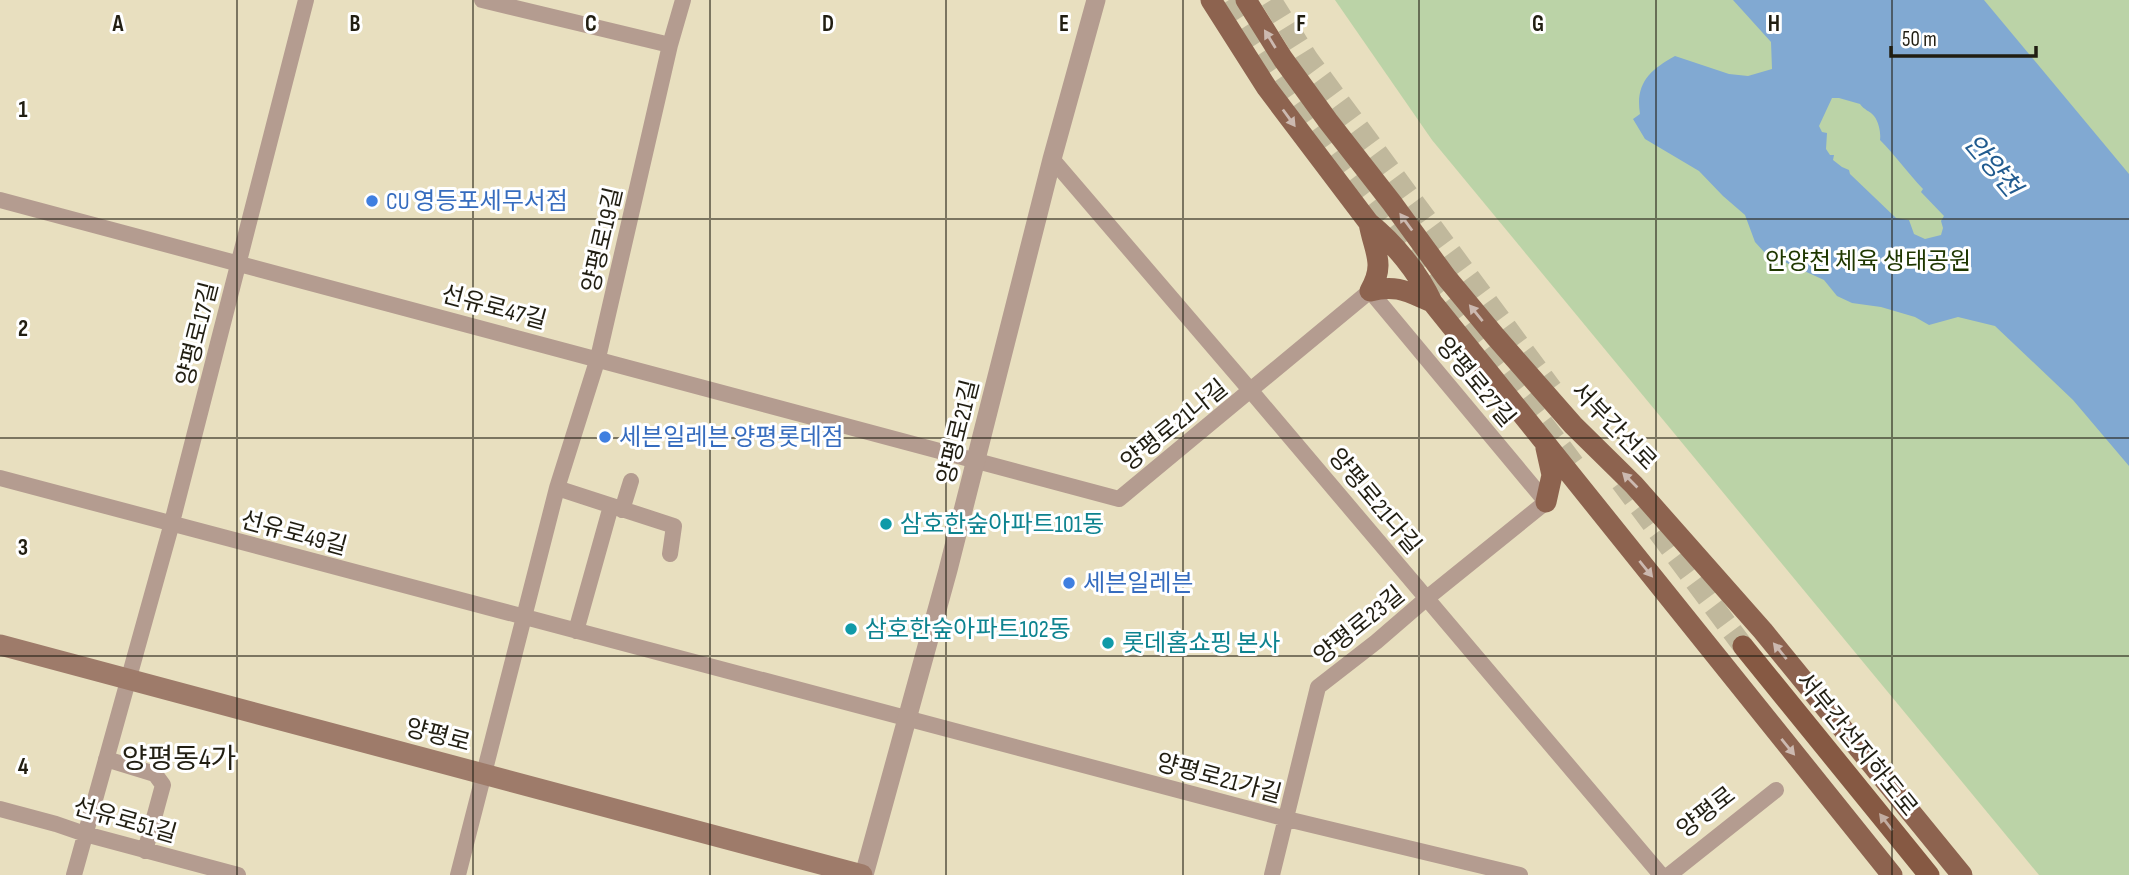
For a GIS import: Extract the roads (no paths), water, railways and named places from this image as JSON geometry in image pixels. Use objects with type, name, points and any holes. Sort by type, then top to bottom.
[{"type":"highway","name":"서부간선지하도로","points":[[1744,646],[1928,875]]},
{"type":"main road","points":[[1211,0],[1267,88],[1369,223],[1384,235],[1425,286],[1432,302],[1892,875]]},
{"type":"main road","name":"서부간선로","points":[[1246,0],[1283,59],[1328,121],[1478,317],[1573,425],[1634,485],[1763,631],[1962,875]]},
{"type":"main road","points":[[1369,223],[1379,266],[1378,277],[1370,291]]},
{"type":"main road","points":[[1370,291],[1395,288],[1432,302]]},
{"type":"main road","points":[[1544,439],[1552,475],[1546,502],[1571,499],[1603,516]]},
{"type":"main road","name":"양평로","points":[[0,647],[863,875]]},
{"type":"street","name":"양평로17길","points":[[75,875],[130,680],[306,0]]},
{"type":"street","points":[[482,0],[670,45]]},
{"type":"street","name":"양평로19길","points":[[458,875],[558,488],[598,358],[670,45],[683,0]]},
{"type":"street","name":"양평로21길","points":[[863,875],[976,460],[1052,159],[1096,0]]},
{"type":"street","name":"양평로21다길","points":[[1052,159],[1661,875]]},
{"type":"street","name":"선유로47길","points":[[0,200],[976,460]]},
{"type":"street","name":"양평로21나길","points":[[976,460],[1119,499],[1370,291]]},
{"type":"street","name":"양평로27길","points":[[1370,291],[1546,502]]},
{"type":"street","name":"선유로49길","points":[[0,478],[907,719]]},
{"type":"street","points":[[576,631],[616,508],[631,481]]},
{"type":"street","points":[[558,488],[674,526],[670,554]]},
{"type":"street","name":"양평로23길","points":[[1272,875],[1318,687],[1546,502]]},
{"type":"street","name":"양평로21가길","points":[[907,719],[1287,819],[1520,875]]},
{"type":"street","points":[[106,759],[155,774],[163,785],[145,851]]},
{"type":"street","name":"양평로","points":[[1669,875],[1776,790]]},
{"type":"street","name":"선유로51길","points":[[0,809],[238,875]]},
{"type":"water","name":"안양천","points":[[1733,0],[1984,0],[2129,174],[2129,466],[2073,400],[1995,326],[1958,317],[1929,325],[1915,317],[1881,307],[1852,303],[1837,296],[1824,280],[1765,253],[1755,242],[1745,215],[1699,171],[1645,139],[1633,119],[1640,114],[1642,86],[1658,67],[1675,56],[1729,74],[1748,76],[1772,69],[1771,42]],"holes":[[[1832,98],[1860,104],[1874,116],[1880,140],[1923,189],[1921,192],[1944,216],[1941,221],[1941,235],[1925,239],[1914,234],[1909,220],[1896,218],[1849,170],[1833,160],[1834,155],[1830,155],[1826,149],[1827,133],[1822,132],[1819,126]]]},
{"type":"tunnel","points":[[1229,0],[1268,61],[1352,178],[1574,464]]},
{"type":"tunnel","points":[[1271,0],[1308,59],[1552,389]]},
{"type":"tunnel","points":[[1621,482],[1743,646]]},
{"type":"place","name":"CU 영등포세무서점","points":[[372,201]]},
{"type":"place","name":"세븐일레븐 양평롯데점","points":[[605,437]]},
{"type":"place","name":"삼호한숲아파트101동","points":[[886,524]]},
{"type":"place","name":"세븐일레븐","points":[[1069,583]]},
{"type":"place","name":"삼호한숲아파트102동","points":[[851,629]]},
{"type":"place","name":"롯데홈쇼핑 본사","points":[[1108,643]]},
{"type":"district","name":"양평동4가","points":[[179,758]]},
{"type":"park label","name":"안양천 체육 생태공원","points":[[1868,261]]}]
